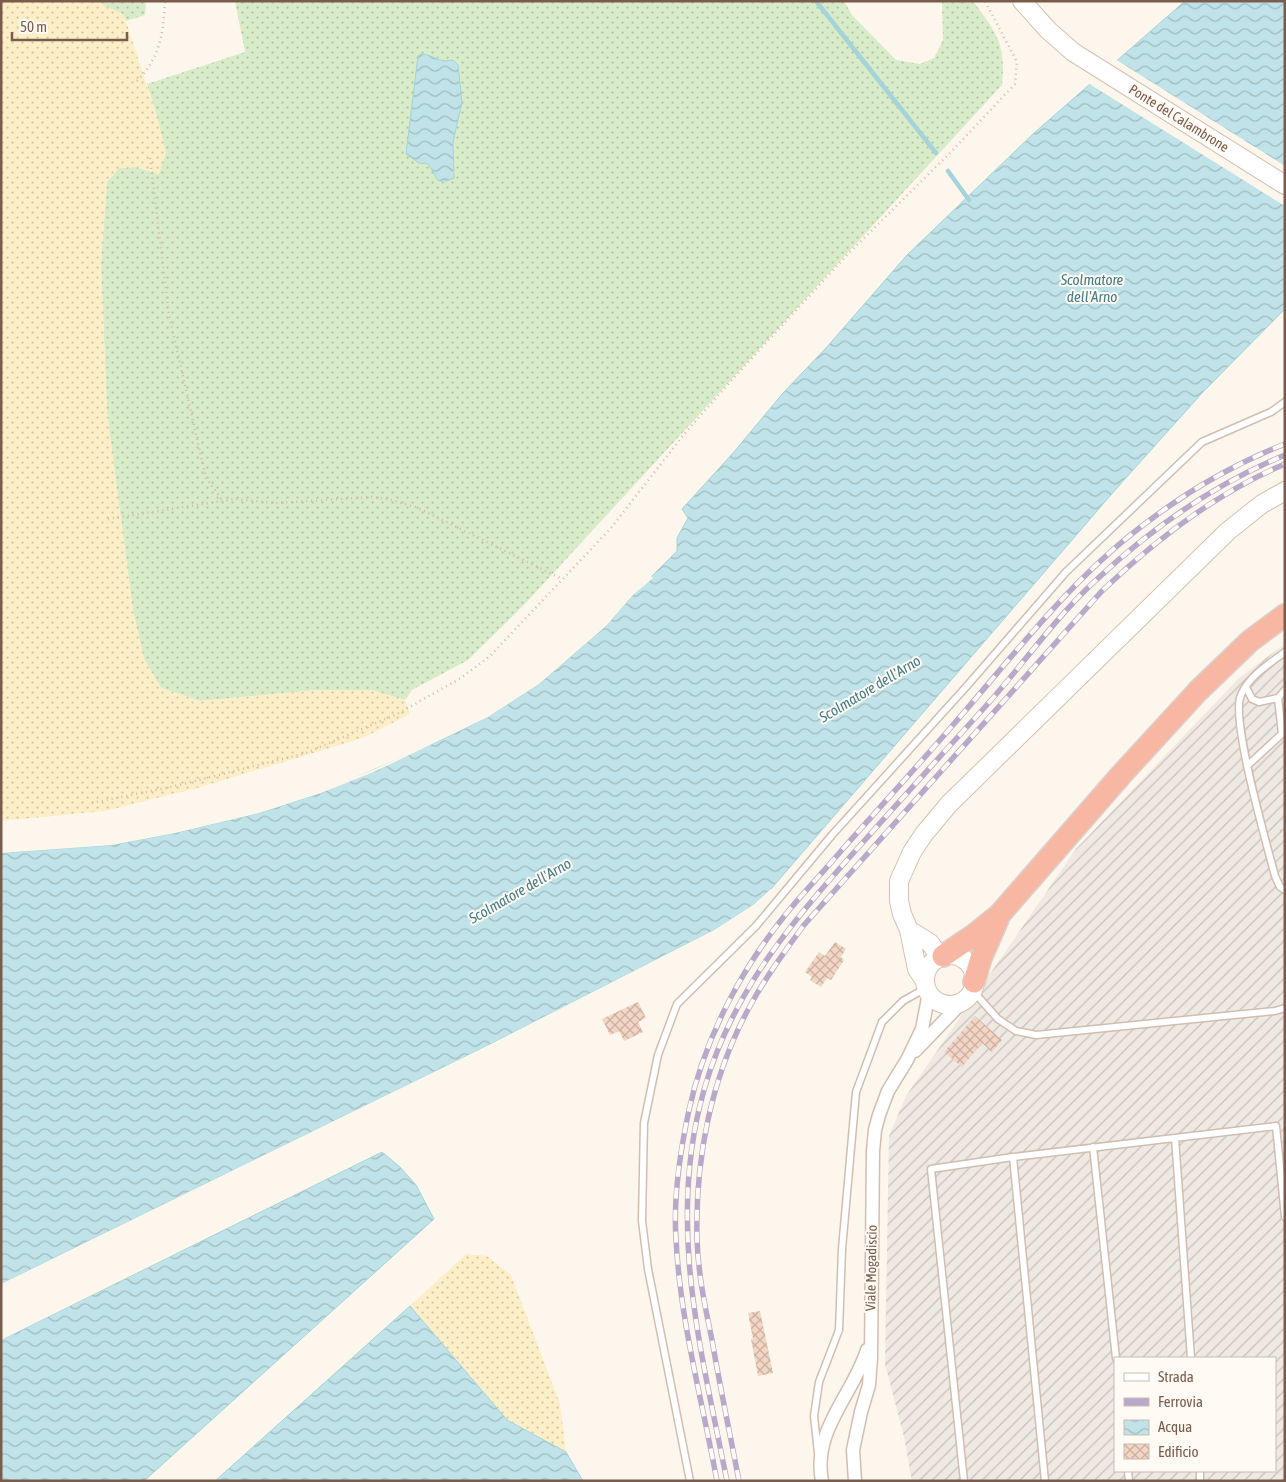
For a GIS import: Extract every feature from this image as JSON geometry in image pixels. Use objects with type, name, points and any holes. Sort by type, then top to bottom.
[{"type":"highway","points":[[942,956],[974,935],[1000,914],[1198,691],[1250,641],[1285,615]]},
{"type":"highway","points":[[972,989],[988,940],[1000,914]]},
{"type":"street","name":"Ponte del Calambrone","points":[[1022,1],[1048,30],[1073,52],[1285,185]]},
{"type":"street","points":[[909,930],[930,943],[942,956],[951,955],[966,961],[974,974],[972,989],[955,1004],[948,1004],[934,999],[926,988],[917,969],[909,930],[898,901],[898,881],[901,873],[924,834],[949,804],[1228,531],[1262,504],[1285,491]]},
{"type":"street","name":"Viale Mogadiscio","points":[[855,1481],[853,1450],[860,1412],[869,1385],[871,1358],[873,1151],[875,1130],[888,1091],[907,1060],[924,1022],[928,966],[942,956]]},
{"type":"street","name":"Viale Mogadiscio","points":[[907,1060],[972,989]]},
{"type":"street","points":[[821,1477],[820,1452],[825,1435],[856,1377],[865,1358],[870,1341]]},
{"type":"lane","points":[[690,1481],[648,1269],[642,1221],[644,1123],[658,1055],[677,1004],[756,926],[832,835],[966,687],[1066,572],[1202,442],[1271,412],[1285,402]]},
{"type":"lane","points":[[1285,652],[1256,675],[1240,696],[1240,717],[1247,766],[1275,876],[1280,886],[1285,890]]},
{"type":"lane","points":[[1246,687],[1252,699],[1259,702],[1278,698],[1285,690]]},
{"type":"lane","points":[[1247,766],[1283,732],[1278,698]]},
{"type":"lane","points":[[821,1477],[814,1416],[819,1382],[839,1330],[842,1249],[856,1092],[882,1022],[903,1001],[926,988]]},
{"type":"lane","points":[[972,989],[998,1019],[1016,1031],[1036,1035],[1275,1011],[1285,1008]]},
{"type":"lane","points":[[964,1481],[931,1168],[1276,1126],[1285,1217]]},
{"type":"lane","points":[[1174,1138],[1191,1357]]},
{"type":"lane","points":[[1093,1147],[1116,1357]]},
{"type":"lane","points":[[1013,1157],[1045,1481]]},
{"type":"path","points":[[137,81],[147,71],[159,49],[163,35],[165,1]]},
{"type":"path","points":[[92,803],[175,786],[306,753],[397,714],[461,678],[490,656],[611,528],[685,433],[729,383],[848,254],[950,153],[1014,84],[1017,62],[985,1]]},
{"type":"path","points":[[150,158],[169,315],[206,478],[223,501]]},
{"type":"path","points":[[108,519],[234,499],[276,503],[372,497],[388,499],[418,508],[562,579]]},
{"type":"path","points":[[1280,832],[1285,831]]},
{"type":"shaded area","points":[[1285,644],[1285,1481],[912,1481],[904,1437],[885,1364],[889,1136],[906,1096],[1076,849],[1239,678]]},
{"type":"green space","points":[[101,1],[146,1],[145,15],[126,21],[124,15],[103,5]]},
{"type":"green space","points":[[235,1],[844,1],[852,15],[896,60],[920,64],[934,58],[943,40],[942,1],[973,1],[998,40],[1003,59],[1002,85],[524,605],[468,660],[412,690],[405,700],[371,690],[318,690],[200,701],[161,688],[144,659],[133,611],[107,413],[101,262],[107,182],[119,168],[135,167],[159,174],[158,120],[147,84],[245,52]]},
{"type":"sand","points":[[1,1],[101,1],[103,5],[124,15],[158,120],[166,153],[159,174],[135,167],[119,168],[107,182],[101,262],[107,413],[133,611],[144,659],[161,688],[200,701],[318,690],[371,690],[405,700],[410,714],[363,738],[201,787],[105,811],[1,821]]},
{"type":"sand","points":[[466,1254],[487,1256],[511,1275],[560,1404],[566,1452],[507,1420],[410,1306]]},
{"type":"water","name":"Scolmatore dell'Arno","points":[[1185,1],[1285,1],[1285,309],[1203,392],[1116,489],[771,889],[753,905],[714,930],[489,1045],[1,1284],[1,853],[112,845],[175,833],[259,813],[321,793],[445,738],[488,717],[539,684],[606,626],[633,595],[677,551],[677,538],[688,518],[682,509],[907,255],[1034,133]]},
{"type":"water","points":[[422,54],[442,61],[453,60],[458,65],[462,102],[453,142],[454,178],[447,181],[439,181],[428,164],[419,163],[406,154],[418,56]]},
{"type":"water","points":[[382,1152],[400,1167],[416,1185],[434,1219],[144,1481],[1,1481],[1,1340]]},
{"type":"water","points":[[410,1306],[507,1420],[566,1452],[583,1481],[215,1481]]},
{"type":"pier","points":[[1115,59],[1285,166],[1285,206],[1088,83]]},
{"type":"pier","points":[[651,576],[653,578],[633,595],[606,626],[539,684],[488,717],[376,771],[321,793],[259,813],[175,833],[112,845],[1,853],[1,850],[111,843],[174,831],[258,810],[320,791],[375,769],[487,715],[537,682],[604,624],[632,593]]},
{"type":"pier","points":[[771,889],[772,892],[755,907],[715,932],[490,1048],[1,1286],[1,1284],[489,1045],[714,930],[753,905]]},
{"type":"pier","points":[[381,1149],[384,1150],[1,1340],[1,1337]]},
{"type":"building","points":[[835,942],[846,949],[841,957],[844,960],[831,980],[827,978],[821,987],[810,980],[812,977],[805,972],[819,952],[825,956]]},
{"type":"building","points":[[638,1002],[646,1018],[638,1022],[643,1032],[624,1041],[619,1031],[610,1035],[602,1019]]},
{"type":"building","points":[[975,1016],[1002,1040],[992,1052],[982,1043],[962,1067],[944,1052]]},
{"type":"building","points":[[760,1311],[773,1373],[758,1376],[748,1313]]},
{"type":"waterway","points":[[816,1],[936,153]]},
{"type":"waterway","points":[[948,171],[969,200]]},
{"type":"railway","points":[[717,1481],[692,1360],[682,1300],[678,1269],[675,1207],[683,1142],[696,1083],[715,1030],[741,979],[773,931],[796,902],[1046,617],[1095,566],[1150,520],[1182,498],[1232,468],[1285,444]]},
{"type":"railway","points":[[727,1481],[698,1335],[691,1286],[688,1238],[688,1189],[693,1140],[704,1090],[716,1053],[749,986],[791,926],[815,897],[985,707],[1079,596],[1137,544],[1184,510],[1233,480],[1285,455]]},
{"type":"railway","points":[[739,1481],[702,1290],[697,1239],[697,1209],[699,1179],[708,1119],[725,1061],[736,1033],[750,1006],[804,925],[1101,592],[1143,554],[1187,519],[1235,489],[1285,464]]}]
